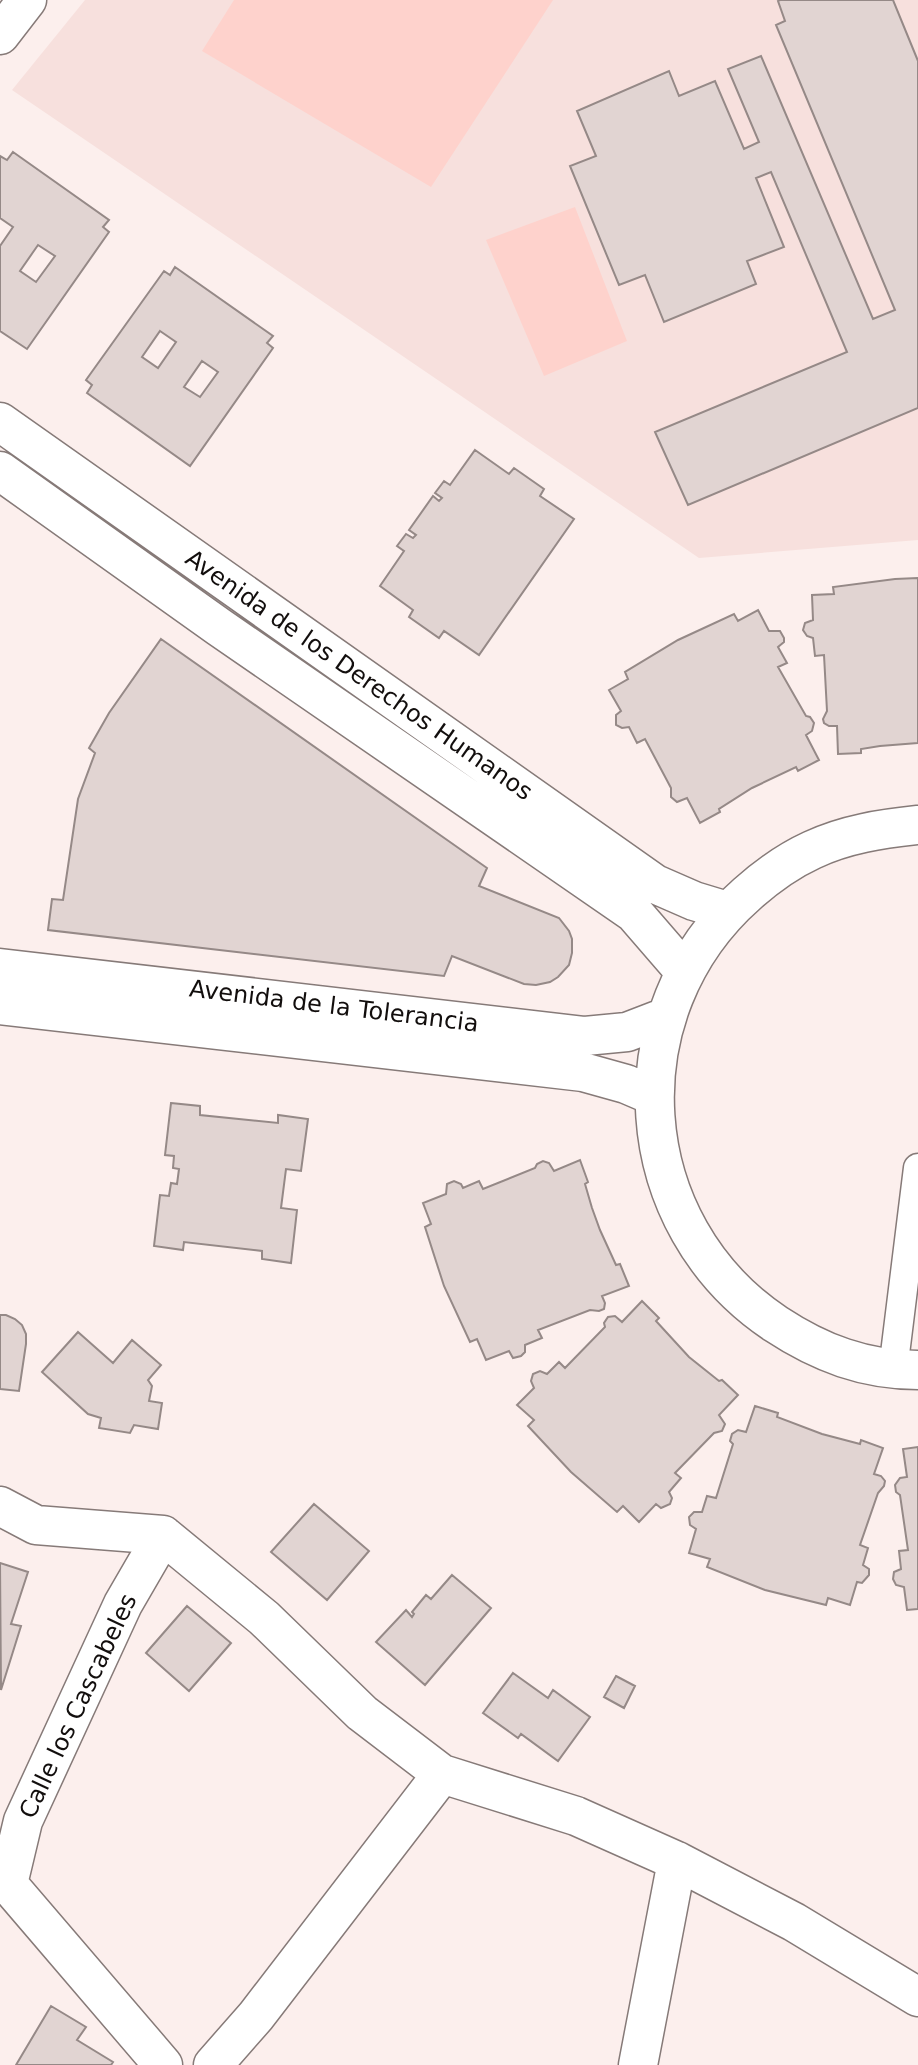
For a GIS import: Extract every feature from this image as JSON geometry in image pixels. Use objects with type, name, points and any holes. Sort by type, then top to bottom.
[{"type":"street","points":[[0,35],[27,0]]},
{"type":"street","name":"Avenida de los Derechos Humanos","points":[[0,422],[655,884],[727,911]]},
{"type":"street","name":"Avenida de los Derechos Humanos","points":[[0,471],[219,627],[634,913],[685,972]]},
{"type":"street","points":[[918,825],[868,831],[812,850],[767,877],[727,911],[704,940],[685,972],[666,1017],[657,1056],[654,1096],[657,1136],[666,1177],[681,1216],[710,1264],[752,1308],[803,1342],[854,1362],[906,1370],[918,1168]]},
{"type":"street","name":"Avenida de la Tolerancia","points":[[0,968],[585,1036],[627,1032],[666,1017]]},
{"type":"street","name":"Avenida de la Tolerancia","points":[[0,1005],[583,1072],[626,1084],[654,1096]]},
{"type":"street","points":[[0,1506],[36,1525],[163,1535],[264,1618],[362,1713],[442,1774],[576,1816],[677,1861],[794,1922],[918,1997]]},
{"type":"street","name":"Calle los Cascabeles","points":[[163,1535],[123,1604],[23,1821],[8,1884],[163,2065]]},
{"type":"street","points":[[213,2065],[256,2016],[442,1774]]},
{"type":"street","points":[[638,2065],[677,1861]]},
{"type":"street","points":[[794,1922],[891,1963],[918,1971]]},
{"type":"shaded area","points":[[85,0],[918,0],[918,540],[699,558],[12,90]]},
{"type":"shaded area","points":[[234,0],[553,0],[431,187],[202,51]]},
{"type":"shaded area","points":[[575,207],[627,341],[544,376],[486,240]]},
{"type":"building","points":[[780,0],[893,0],[918,61],[918,408],[688,505],[655,432],[847,352],[771,172],[756,178],[784,247],[747,261],[756,284],[664,322],[645,275],[619,285],[570,166],[596,156],[577,111],[669,71],[679,96],[715,81],[744,149],[759,142],[728,69],[761,56],[873,319],[895,310],[776,25],[785,21]]},
{"type":"building","points":[[13,152],[109,220],[103,227],[109,232],[27,349],[0,331],[0,246],[13,227],[0,218],[0,156],[7,160]],"holes":[[[38,245],[55,256],[36,282],[20,271]]]},
{"type":"building","points":[[175,267],[273,336],[267,343],[273,348],[190,466],[87,393],[92,385],[86,380],[164,271],[170,275]],"holes":[[[160,331],[176,342],[158,368],[142,357]],[[202,361],[218,372],[200,397],[184,387]]]},
{"type":"building","points":[[475,450],[509,474],[514,468],[544,489],[540,496],[574,519],[479,655],[444,631],[439,638],[409,617],[413,610],[380,586],[404,551],[397,546],[406,534],[413,538],[416,535],[409,530],[433,496],[439,501],[442,498],[435,493],[444,481],[450,485]]},
{"type":"building","points":[[918,578],[918,743],[838,754],[837,726],[829,726],[823,719],[827,711],[824,655],[815,656],[813,638],[803,630],[805,623],[813,620],[812,595],[834,594],[833,587]]},
{"type":"building","points":[[758,610],[769,631],[780,631],[784,638],[778,647],[787,663],[778,667],[806,716],[814,723],[812,731],[806,735],[819,760],[798,771],[796,767],[752,788],[700,823],[687,798],[677,802],[671,797],[671,788],[645,739],[637,743],[629,727],[616,725],[616,715],[621,711],[609,690],[628,679],[625,672],[678,640],[734,614],[738,621]]},
{"type":"building","points":[[161,639],[487,868],[479,886],[559,918],[572,939],[569,965],[550,982],[536,985],[524,984],[452,956],[444,976],[48,930],[52,899],[63,900],[78,799],[95,753],[89,748],[109,713]]},
{"type":"building","points":[[171,1103],[200,1106],[200,1115],[278,1123],[278,1115],[308,1119],[301,1171],[286,1169],[281,1208],[297,1210],[291,1263],[262,1259],[262,1251],[184,1242],[183,1250],[154,1246],[160,1195],[169,1196],[171,1183],[177,1184],[179,1169],[173,1168],[174,1156],[165,1155]]},
{"type":"building","points":[[580,1160],[600,1230],[629,1286],[602,1296],[604,1309],[590,1310],[538,1330],[542,1338],[525,1345],[521,1356],[513,1358],[509,1351],[486,1360],[477,1339],[470,1342],[444,1286],[425,1227],[431,1224],[423,1203],[446,1194],[447,1184],[454,1181],[463,1188],[479,1181],[483,1189],[535,1168],[543,1161],[549,1163],[554,1171]]},
{"type":"building","points":[[642,1301],[689,1357],[738,1395],[719,1415],[725,1424],[722,1431],[714,1433],[675,1473],[681,1478],[669,1492],[672,1498],[670,1504],[661,1508],[656,1504],[639,1522],[623,1506],[617,1512],[571,1472],[528,1426],[534,1420],[517,1405],[534,1388],[531,1381],[533,1374],[540,1371],[547,1374],[559,1362],[565,1368],[605,1327],[608,1317],[615,1316],[622,1322]]},
{"type":"building","points":[[0,1315],[15,1319],[26,1334],[19,1391],[0,1389]]},
{"type":"building","points":[[78,1332],[113,1363],[132,1340],[161,1365],[148,1380],[152,1386],[149,1401],[162,1403],[158,1429],[134,1425],[130,1433],[99,1428],[101,1418],[88,1414],[42,1372]]},
{"type":"building","points":[[755,1406],[778,1413],[777,1417],[822,1434],[860,1444],[861,1440],[883,1448],[874,1474],[881,1476],[884,1486],[878,1493],[860,1545],[868,1548],[863,1565],[869,1569],[869,1575],[862,1583],[857,1582],[850,1605],[828,1598],[826,1605],[765,1590],[707,1567],[710,1559],[689,1553],[696,1529],[690,1525],[689,1517],[694,1512],[702,1512],[707,1496],[716,1498],[733,1444],[730,1441],[732,1434],[738,1430],[746,1432]]},
{"type":"building","points":[[918,1447],[918,1609],[907,1610],[904,1587],[896,1585],[893,1579],[894,1572],[901,1569],[899,1551],[908,1550],[900,1495],[895,1485],[900,1478],[907,1477],[903,1449]]},
{"type":"building","points":[[314,1504],[369,1551],[327,1600],[271,1552]]},
{"type":"building","points":[[0,1563],[28,1572],[11,1624],[21,1626],[1,1690]]},
{"type":"building","points":[[452,1575],[491,1608],[425,1685],[376,1642],[406,1610],[412,1617],[412,1612],[426,1595],[431,1599]]},
{"type":"building","points":[[187,1606],[231,1643],[189,1691],[146,1653]]},
{"type":"building","points":[[513,1673],[548,1698],[553,1690],[590,1717],[558,1761],[521,1734],[518,1738],[483,1713]]},
{"type":"building","points":[[616,1676],[635,1686],[624,1708],[604,1697]]},
{"type":"building","points":[[51,2006],[86,2027],[77,2040],[113,2062],[111,2065],[16,2065]]}]
